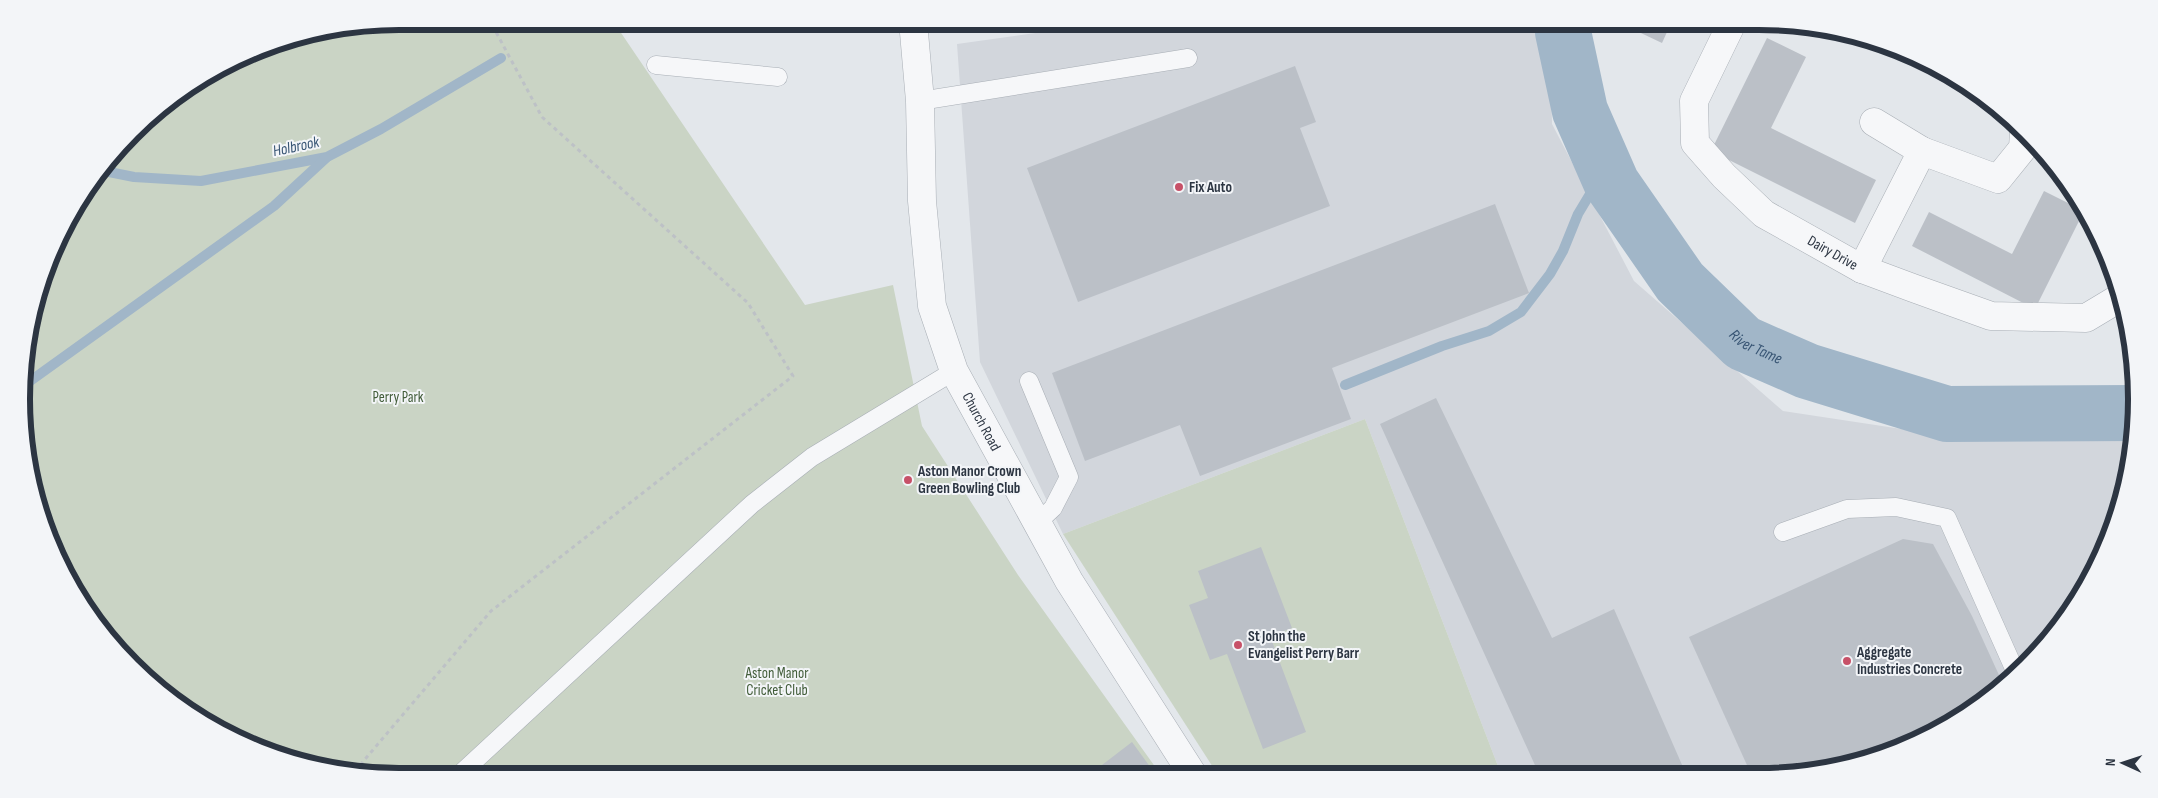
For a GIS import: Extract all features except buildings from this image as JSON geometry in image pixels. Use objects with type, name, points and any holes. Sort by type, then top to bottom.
[{"type":"street","name":"Church Road","points":[[914,30],[920,101],[922,201],[932,306],[954,372],[1068,581],[1188,768]]},
{"type":"street","name":"Dairy Drive","points":[[1729,30],[1694,101],[1695,143],[1724,176],[1764,214],[1862,269],[1991,316],[2086,318],[2114,301]]},
{"type":"street","points":[[1874,122],[1922,151],[1998,180],[2022,148],[2023,141]]},
{"type":"street","points":[[1862,269],[1922,151]]},
{"type":"lane","points":[[920,101],[1188,58]]},
{"type":"lane","points":[[656,65],[778,77]]},
{"type":"lane","points":[[467,768],[752,504],[812,457],[954,372]]},
{"type":"lane","points":[[1029,380],[1069,477],[1053,508],[1037,523]]},
{"type":"lane","points":[[1783,532],[1847,509],[1896,507],[1947,518],[2013,666]]},
{"type":"path","points":[[359,766],[491,611],[793,376],[748,303],[542,117],[495,30]]},
{"type":"shaded area","points":[[1056,30],[1550,30],[1552,124],[1634,281],[1783,411],[1948,436],[2126,435],[2121,471],[2100,540],[2079,584],[2066,604],[2052,624],[2020,660],[1984,692],[1964,706],[1944,719],[1900,740],[1831,761],[1783,767],[1499,768],[1365,419],[1063,534],[980,362],[957,44]]},
{"type":"green space","name":"Perry Park","points":[[399,30],[619,30],[805,305],[893,285],[922,426],[1018,575],[1156,768],[399,768],[351,765],[303,755],[258,740],[236,730],[214,719],[174,692],[138,660],[106,624],[79,584],[58,540],[50,518],[37,471],[33,447],[30,399],[31,375],[37,327],[43,303],[58,258],[68,236],[79,214],[106,174],[138,138],[174,106],[214,79],[236,68],[258,58],[303,43],[351,33]]},
{"type":"green space","points":[[1365,419],[1499,768],[1213,768],[1063,534]]},
{"type":"waterway","name":"River Tame","points":[[1564,30],[1580,111],[1612,184],[1680,282],[1743,343],[1807,371],[1947,414],[2127,413]]},
{"type":"waterway","name":"Holbrook","points":[[108,172],[134,177],[201,181],[327,157],[381,129],[501,58]]},
{"type":"waterway","points":[[31,381],[274,206],[326,158]]},
{"type":"waterway","points":[[1345,385],[1442,346],[1489,331],[1521,312],[1550,274],[1563,251],[1578,214],[1605,169]]},
{"type":"place","name":"Fix Auto","points":[[1179,187]]},
{"type":"place","name":"Aston Manor Crown Green Bowling Club","points":[[908,480]]},
{"type":"place","name":"St John the Evangelist Perry Barr","points":[[1238,645]]},
{"type":"place","name":"Aggregate Industries Concrete","points":[[1847,661]]},
{"type":"park label","name":"Aston Manor Cricket Club","points":[[777,682]]}]
